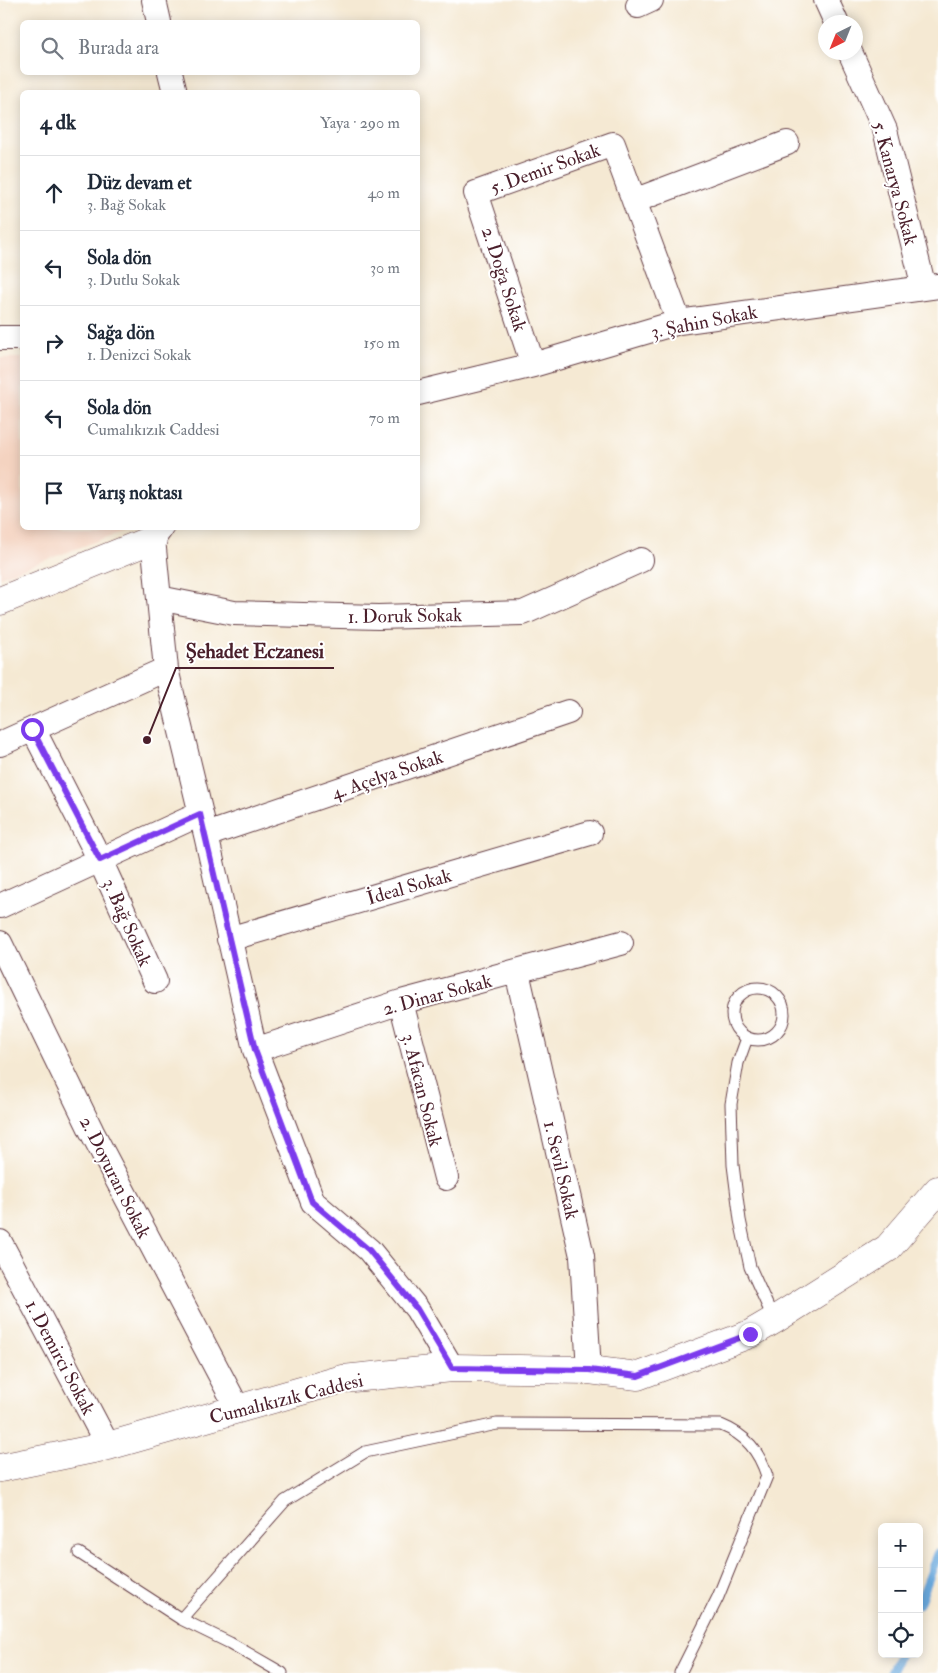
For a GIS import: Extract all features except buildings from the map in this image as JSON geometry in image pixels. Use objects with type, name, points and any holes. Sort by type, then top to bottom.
[{"type":"street","points":[[154,0],[159,20]]},
{"type":"street","points":[[826,0],[833,15]]},
{"type":"street","name":"5. Kanarya Sokak","points":[[854,60],[885,130],[931,287]]},
{"type":"street","points":[[171,75],[174,90]]},
{"type":"street","name":"5. Demir Sokak","points":[[476,192],[613,144],[679,322]]},
{"type":"street","points":[[634,201],[787,144]]},
{"type":"street","name":"2. Doğa Sokak","points":[[476,192],[533,365]]},
{"type":"street","name":"3. Şahin Sokak","points":[[420,393],[533,365],[679,322],[931,287]]},
{"type":"street","points":[[0,338],[20,338]]},
{"type":"street","points":[[0,601],[157,533],[159,598],[166,669],[255,1050],[312,1202],[369,1250],[417,1309],[452,1368]]},
{"type":"street","name":"1. Doruk Sokak","points":[[159,598],[234,613],[378,617],[523,613],[641,560]]},
{"type":"street","points":[[0,744],[166,669]]},
{"type":"street","name":"4. Açelya Sokak","points":[[0,906],[100,860],[203,825],[568,712]]},
{"type":"street","name":"3. Bağ Sokak","points":[[32,729],[100,860],[155,982]]},
{"type":"street","name":"İdeal Sokak","points":[[229,939],[590,833]]},
{"type":"street","name":"2. Doyuran Sokak","points":[[0,943],[92,1132],[238,1409]]},
{"type":"street","name":"2. Dinar Sokak","points":[[255,1050],[401,1002],[621,943]]},
{"type":"street","name":"1. Sevil Sokak","points":[[517,972],[582,1256],[589,1370]]},
{"type":"street","name":"3. Afacan Sokak","points":[[401,1002],[446,1178]]},
{"type":"street","name":"Cumalıkızık Caddesi","points":[[0,1468],[108,1446],[343,1379],[452,1368],[589,1370],[638,1376],[750,1334],[774,1320],[888,1248],[938,1190]]},
{"type":"street","name":"1. Demirci Sokak","points":[[0,1242],[108,1446]]},
{"type":"lane","points":[[756,988],[772,992],[779,998],[783,1006],[782,1023],[772,1036],[764,1040],[756,1041],[747,1038],[740,1034],[735,1026],[732,1010],[735,1002],[740,995],[748,990],[756,988]]},
{"type":"lane","points":[[747,1038],[738,1063],[731,1104],[733,1165],[740,1220],[750,1267],[774,1320]]},
{"type":"lane","points":[[181,1619],[285,1501],[365,1452],[497,1424],[721,1425],[734,1430],[745,1438],[762,1461],[767,1476],[718,1597],[680,1673]]},
{"type":"lane","points":[[79,1553],[181,1619],[282,1673]]},
{"type":"shaded area","points":[[0,358],[20,358],[20,530],[127,530],[0,577]]},
{"type":"waterway","points":[[923,1593],[938,1554]]},
{"type":"waterway","points":[[891,1673],[898,1658]]},
{"type":"place","name":"Şehadet Eczanesi","points":[[147,740]]},
{"type":"route","points":[[32,729],[100,860],[200,814],[255,1050],[312,1202],[369,1250],[417,1309],[452,1368],[589,1370],[638,1376],[750,1334]]}]
